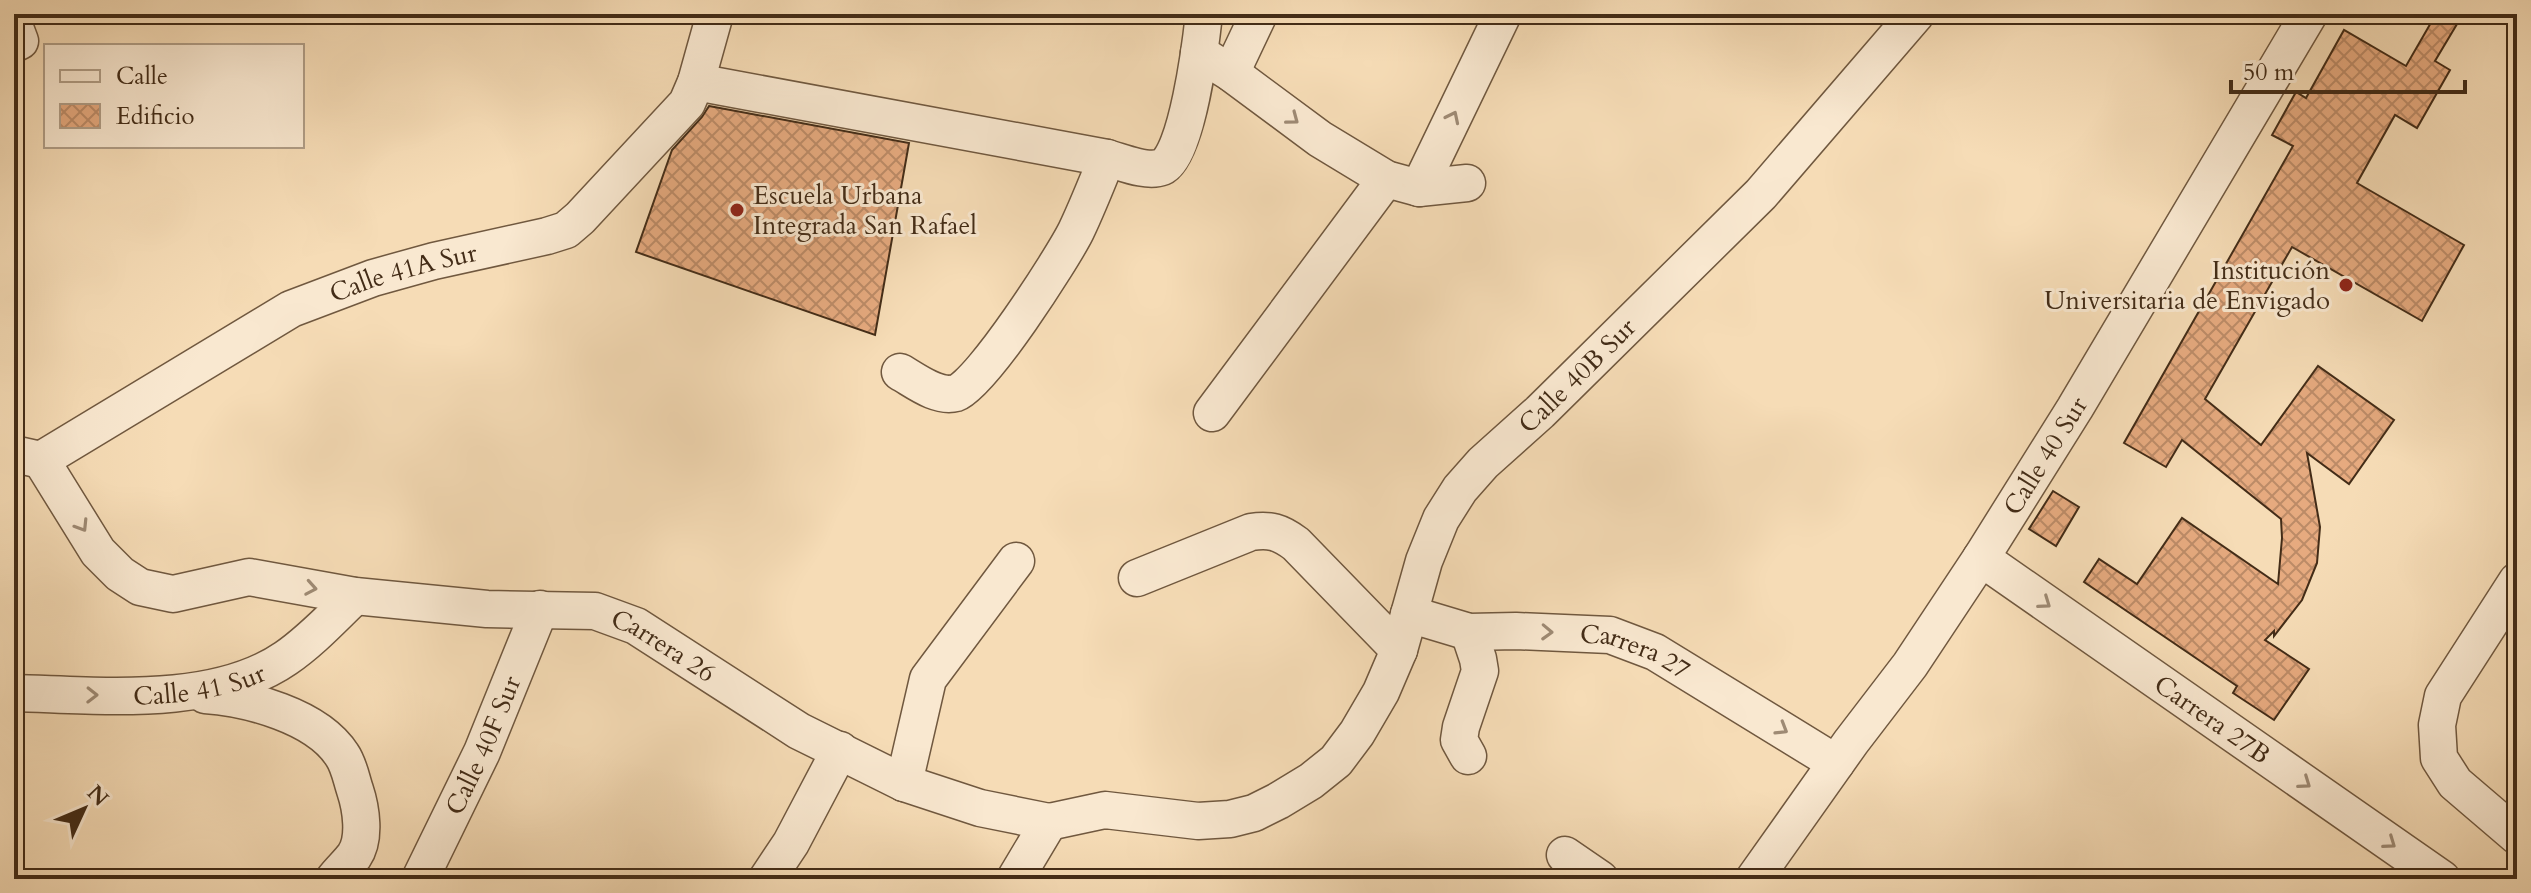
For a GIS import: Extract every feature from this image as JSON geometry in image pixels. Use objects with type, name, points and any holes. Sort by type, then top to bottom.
[{"type":"street","name":"Calle 41A Sur","points":[[28,457],[291,309],[373,278],[566,230],[687,103],[715,14]]},
{"type":"street","points":[[696,82],[1154,169],[1166,166],[1173,159],[1181,137],[1204,14]]},
{"type":"street","points":[[1231,73],[1259,14]]},
{"type":"street","points":[[1212,413],[1402,183],[1503,14]]},
{"type":"street","name":"Calle 40B Sur","points":[[1311,781],[1336,761],[1381,692],[1399,650],[1424,561],[1441,519],[1460,489],[1483,463],[1540,412],[1761,194],[1916,14]]},
{"type":"street","name":"Calle 40 Sur","points":[[1754,879],[1910,665],[1981,558],[2084,395],[2309,14]]},
{"type":"street","points":[[14,25],[20,41],[14,44]]},
{"type":"street","points":[[1199,53],[1320,139],[1402,183],[1467,183]]},
{"type":"street","points":[[900,372],[945,394],[964,389],[972,382],[1022,317],[1074,234],[1107,158]]},
{"type":"street","name":"Carrera 26","points":[[28,457],[98,552],[120,574],[140,587],[173,594],[249,577],[355,596],[487,609],[595,611],[636,626],[799,731],[904,783],[980,808],[1049,822],[1105,810],[1198,821],[1230,819],[1254,813],[1311,781]]},
{"type":"street","points":[[1137,578],[1251,532],[1265,530],[1281,533],[1296,544],[1399,650]]},
{"type":"street","name":"Carrera 27B","points":[[1981,558],[2442,879]]},
{"type":"street","points":[[904,783],[928,679],[1016,561]]},
{"type":"street","points":[[2517,581],[2443,696],[2437,725],[2439,758],[2455,783],[2517,836]]},
{"type":"street","name":"Calle 41 Sur","points":[[14,693],[189,693],[256,675],[285,659],[309,640],[355,596]]},
{"type":"street","name":"Calle 40F Sur","points":[[420,879],[482,752],[540,609]]},
{"type":"street","name":"Carrera 27","points":[[1409,614],[1469,632],[1610,635],[1655,652],[1836,763]]},
{"type":"street","points":[[1468,756],[1459,740],[1480,671],[1469,632]]},
{"type":"street","points":[[189,693],[257,702],[310,726],[342,754],[358,798],[361,835],[354,857],[334,879]]},
{"type":"street","points":[[767,879],[791,843],[840,750]]},
{"type":"street","points":[[1015,879],[1049,822]]},
{"type":"street","points":[[1565,855],[1600,879]]},
{"type":"building","points":[[2436,14],[2463,14],[2435,61],[2450,70],[2417,128],[2395,115],[2357,183],[2464,245],[2422,321],[2292,247],[2205,399],[2261,445],[2318,366],[2394,420],[2349,484],[2307,453],[2320,527],[2317,563],[2302,600],[2274,636],[2274,631],[2265,640],[2309,669],[2274,720],[2233,693],[2237,686],[2084,582],[2099,559],[2137,584],[2182,518],[2278,584],[2281,519],[2182,440],[2166,467],[2124,443],[2293,146],[2272,135],[2296,92],[2306,98],[2344,30],[2406,66]]},
{"type":"building","name":"Escuela Urbana Integrada San Rafael","points":[[709,106],[909,143],[875,335],[636,252],[672,150]]},
{"type":"building","points":[[2053,491],[2079,507],[2056,546],[2029,529]]},
{"type":"place","name":"Escuela Urbana Integrada San Rafael","points":[[737,210]]},
{"type":"place","name":"Institución Universitaria de Envigado","points":[[2346,285]]}]
